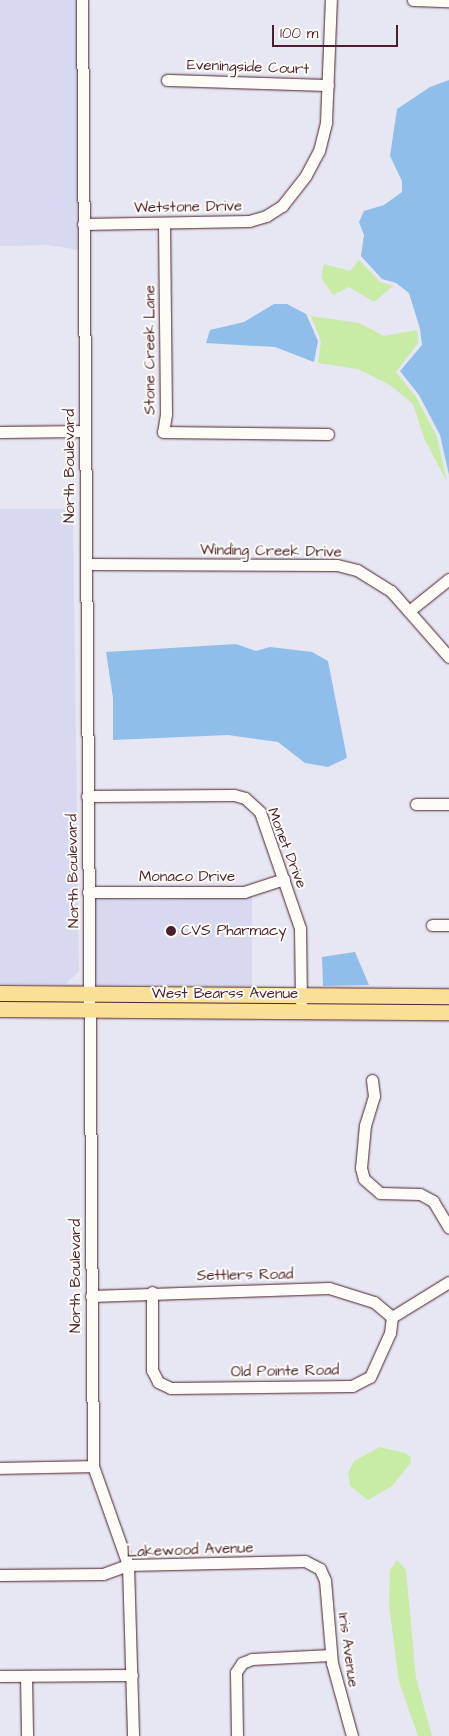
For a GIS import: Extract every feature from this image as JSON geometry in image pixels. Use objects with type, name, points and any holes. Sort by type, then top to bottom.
[{"type":"main road","name":"West Bearss Avenue","points":[[0,993],[449,996]]},
{"type":"main road","name":"West Bearss Avenue","points":[[0,1009],[449,1012]]},
{"type":"street","name":"North Boulevard","points":[[82,0],[93,1466],[128,1565],[133,1736]]},
{"type":"street","name":"Wetstone Drive","points":[[83,224],[249,221],[266,216],[282,206],[306,174],[319,151],[326,122],[330,0]]},
{"type":"street","points":[[413,0],[449,1]]},
{"type":"street","name":"Eveningside Court","points":[[167,80],[328,85]]},
{"type":"street","name":"Stone Creek Lane","points":[[164,223],[166,414],[163,432],[328,434]]},
{"type":"street","points":[[0,425],[0,432],[85,431]]},
{"type":"street","name":"Winding Creek Drive","points":[[86,564],[337,565],[376,580],[410,612],[449,657]]},
{"type":"street","points":[[410,612],[449,579]]},
{"type":"street","name":"Monet Drive","points":[[87,796],[234,795],[245,798],[260,812],[300,928],[300,994],[302,1010]]},
{"type":"street","points":[[416,804],[449,804]]},
{"type":"street","name":"Monaco Drive","points":[[88,892],[244,892],[284,879]]},
{"type":"street","points":[[432,925],[449,926]]},
{"type":"street","points":[[372,1080],[374,1096],[365,1126],[361,1168],[364,1179],[380,1193],[420,1194],[433,1201],[449,1228]]},
{"type":"street","points":[[392,1317],[449,1282]]},
{"type":"street","name":"Settlers Road","points":[[91,1296],[152,1292],[329,1288],[374,1302],[392,1317]]},
{"type":"street","name":"Old Pointe Road","points":[[152,1292],[152,1370],[158,1382],[171,1388],[352,1386],[370,1377],[390,1333],[392,1317]]},
{"type":"street","points":[[0,1468],[93,1466]]},
{"type":"street","name":"Lakewood Avenue","points":[[0,1575],[103,1574],[128,1565],[305,1561],[320,1569]]},
{"type":"street","name":"Iris Avenue","points":[[320,1569],[325,1580],[331,1656],[352,1736]]},
{"type":"street","points":[[237,1736],[236,1672],[242,1663],[252,1659],[331,1656]]},
{"type":"street","points":[[0,1676],[132,1675]]},
{"type":"street","points":[[26,1676],[27,1736]]},
{"type":"shaded area","points":[[0,0],[80,0],[79,250],[48,245],[0,246]]},
{"type":"shaded area","points":[[0,509],[73,509],[79,971],[66,984],[0,984]]},
{"type":"shaded area","points":[[252,895],[252,986],[95,985],[92,897],[145,900]]},
{"type":"green space","points":[[359,260],[380,282],[393,286],[374,302],[349,287],[333,295],[321,278],[324,264],[350,271]]},
{"type":"green space","points":[[311,316],[359,323],[384,336],[417,330],[418,343],[396,372],[416,397],[437,437],[447,482],[424,438],[413,404],[390,385],[358,369],[318,363],[321,341]]},
{"type":"green space","points":[[380,1447],[405,1453],[411,1457],[410,1464],[392,1486],[368,1500],[350,1486],[348,1473],[354,1461]]},
{"type":"green space","points":[[397,1560],[406,1570],[416,1678],[432,1736],[418,1736],[399,1682],[389,1605],[390,1570]]},
{"type":"water","points":[[449,80],[449,475],[440,435],[419,395],[400,371],[422,345],[420,329],[409,293],[396,283],[382,279],[361,256],[364,235],[359,222],[364,211],[384,205],[402,192],[402,181],[390,156],[397,109],[430,87]]},
{"type":"water","points":[[274,304],[287,304],[306,314],[318,341],[314,362],[275,347],[206,343],[210,330],[244,322]]},
{"type":"water","points":[[236,644],[256,651],[270,647],[312,652],[328,661],[347,758],[328,767],[305,763],[278,742],[228,735],[113,740],[113,698],[106,652]]},
{"type":"water","points":[[355,952],[369,985],[323,986],[322,957]]},
{"type":"place","name":"CVS Pharmacy","points":[[171,931]]}]
